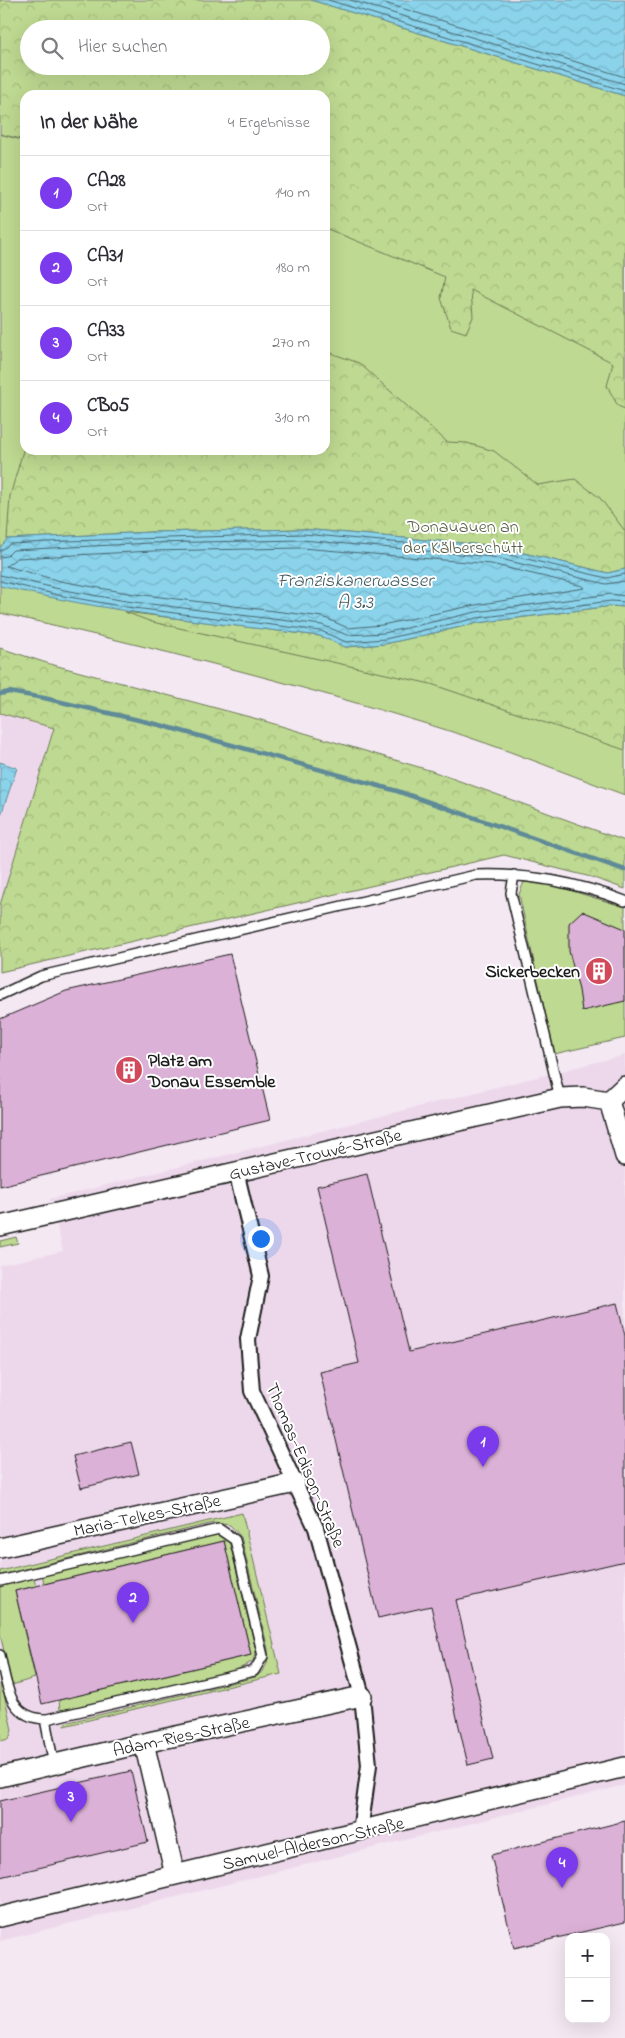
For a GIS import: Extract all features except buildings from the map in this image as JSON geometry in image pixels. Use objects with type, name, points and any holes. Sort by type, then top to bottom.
[{"type":"street","points":[[625,1086],[609,1101],[625,1156]]},
{"type":"street","name":"Gustave-Trouvé-Straße","points":[[0,1226],[560,1098],[583,1097],[609,1101]]},
{"type":"street","name":"Thomas-Edison-Straße","points":[[236,1171],[261,1276],[248,1339],[252,1392],[316,1528],[362,1696],[369,1765],[360,1832]]},
{"type":"street","name":"Maria-Telkes-Straße","points":[[0,1548],[295,1483]]},
{"type":"street","name":"Adam-Ries-Straße","points":[[0,1777],[144,1743],[362,1696]]},
{"type":"street","points":[[144,1743],[175,1876]]},
{"type":"street","name":"Samuel-Alderson-Straße","points":[[0,1917],[625,1767]]},
{"type":"lane","points":[[0,995],[51,974],[476,875],[514,875],[550,881],[625,901]]},
{"type":"lane","points":[[514,875],[511,893],[560,1098]]},
{"type":"lane","points":[[0,1580],[219,1529],[235,1540],[263,1656],[254,1671],[44,1719],[33,1719],[20,1711],[7,1687],[0,1655]]},
{"type":"lane","points":[[44,1719],[54,1764]]},
{"type":"shaded area","points":[[0,713],[54,728],[0,905]]},
{"type":"shaded area","points":[[625,1055],[625,1785],[0,1941],[0,1265],[63,1251],[50,1199]]},
{"type":"green space","points":[[0,0],[311,0],[625,96],[625,409],[618,406],[607,386],[613,363],[471,290],[473,317],[466,333],[451,328],[441,298],[445,277],[330,230],[330,90],[20,90],[20,139],[0,134]]},
{"type":"green space","name":"Donauauen an der Kälberschütt","points":[[330,69],[625,161],[625,795],[486,743],[386,711],[221,666],[0,613],[0,134],[20,140],[20,455],[330,455],[330,90],[324,90],[322,75],[330,75]]},
{"type":"green space","points":[[330,353],[359,363],[447,442],[467,443],[494,451],[538,485],[575,479],[600,498],[625,531],[625,569],[608,573],[494,546],[303,529],[152,532],[7,539],[10,496],[22,455],[330,455]]},
{"type":"green space","points":[[612,606],[625,607],[625,750],[431,684],[152,622],[125,612],[320,636],[345,647],[385,644],[478,623]]},
{"type":"green space","points":[[0,648],[50,664],[261,720],[432,771],[625,841],[625,889],[591,877],[504,855],[0,972],[0,905],[54,728],[0,713]]},
{"type":"green space","points":[[524,882],[549,884],[625,907],[625,1038],[554,1054],[519,894]]},
{"type":"green space","points":[[16,1237],[18,1243],[0,1247],[0,1241]]},
{"type":"green space","points":[[242,1513],[281,1674],[64,1726],[65,1723],[256,1677],[262,1671],[268,1658],[268,1649],[241,1537],[230,1525],[213,1523],[0,1575],[0,1571]]},
{"type":"green space","points":[[217,1535],[228,1540],[230,1544],[256,1650],[253,1661],[216,1677],[60,1710],[59,1700],[251,1655],[224,1541],[44,1584],[42,1573]]},
{"type":"green space","points":[[33,1576],[36,1586],[15,1591],[35,1678],[12,1685],[0,1634],[0,1587]]},
{"type":"green space","points":[[0,1676],[12,1730],[9,1739],[0,1741]]},
{"type":"water","points":[[311,0],[625,0],[625,96]]},
{"type":"water","name":"Franziskanerwasser A 3.3","points":[[303,529],[494,546],[608,573],[625,569],[625,607],[612,606],[478,623],[385,644],[345,647],[320,636],[119,610],[0,586],[0,548],[7,539],[152,532]]},
{"type":"water","points":[[0,762],[17,768],[0,818]]},
{"type":"waterway","points":[[0,694],[9,692],[44,698],[160,725],[397,791],[625,870]]},
{"type":"place","name":"Sickerbecken","points":[[599,971]]},
{"type":"place","name":"Platz am Donau Essemble","points":[[129,1070]]},
{"type":"place","name":"CA28","points":[[483,1467]]},
{"type":"place","name":"CA31","points":[[133,1623]]},
{"type":"place","name":"CA33","points":[[71,1822]]},
{"type":"place","name":"CB05","points":[[562,1888]]}]
